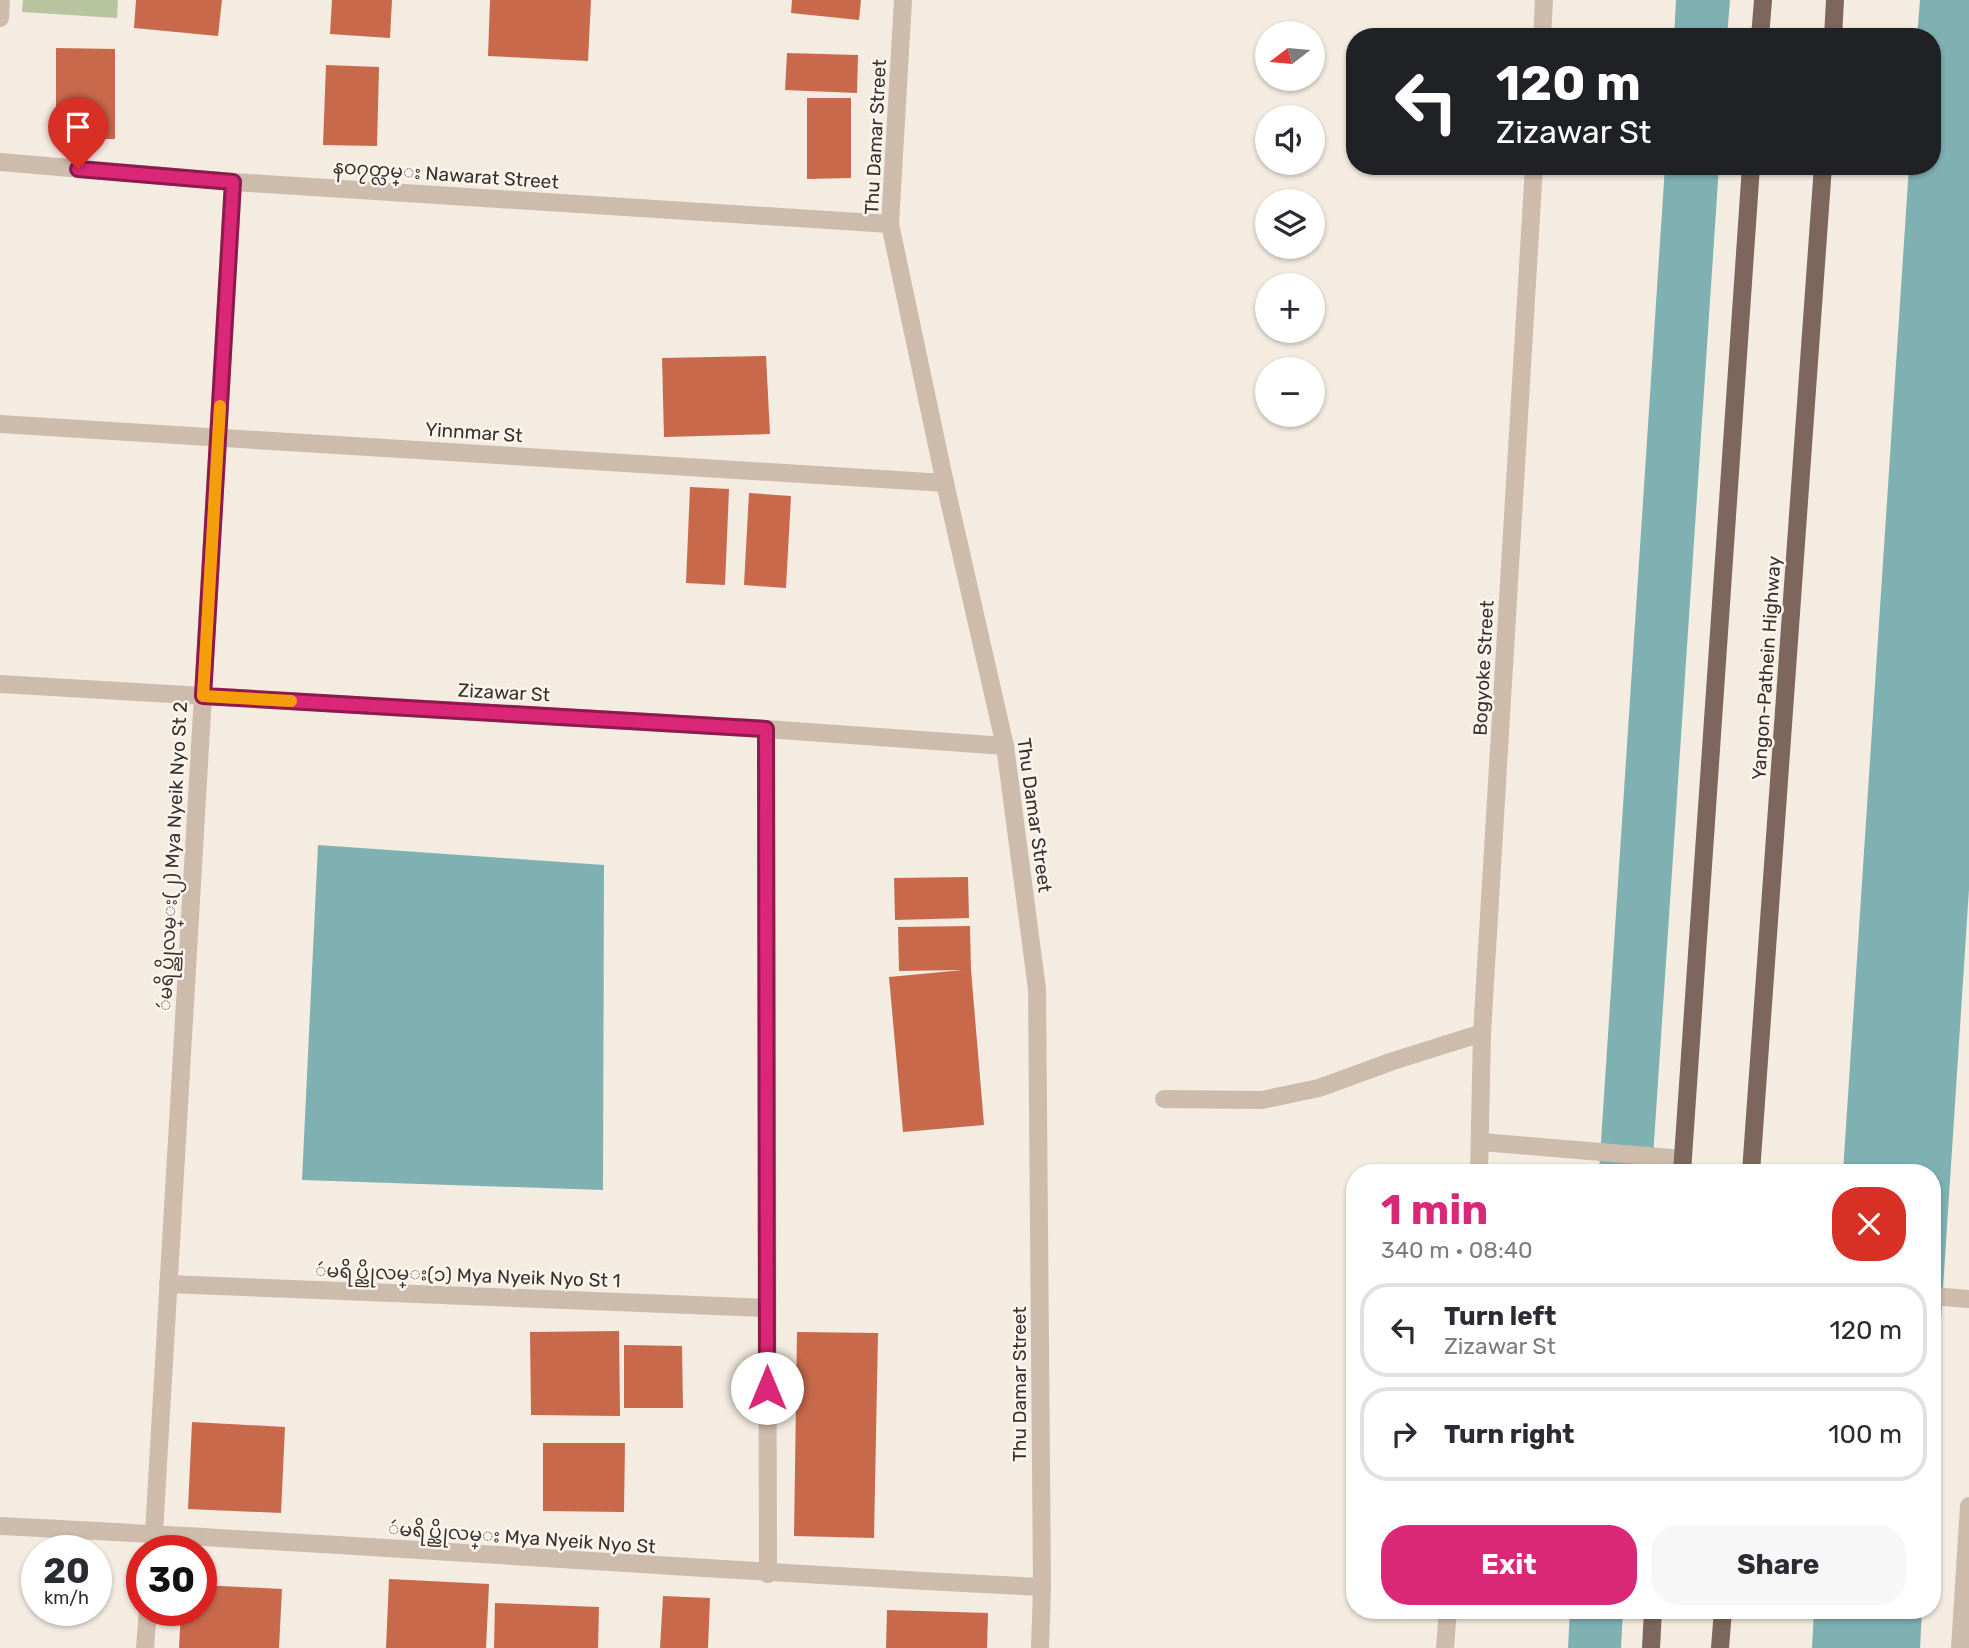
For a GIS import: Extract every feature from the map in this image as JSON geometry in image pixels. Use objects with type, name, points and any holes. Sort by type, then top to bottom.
[{"type":"main road","points":[[1761,28],[1763,0]]},
{"type":"main road","points":[[1833,28],[1835,0]]},
{"type":"main road","points":[[1680,1163],[1750,175]]},
{"type":"main road","name":"Yangon-Pathein Highway","points":[[1752,1164],[1822,175]]},
{"type":"main road","points":[[1651,1648],[1653,1619]]},
{"type":"main road","points":[[1720,1648],[1722,1619]]},
{"type":"street","points":[[0,18],[1,0]]},
{"type":"street","name":"Thu Damar Street","points":[[903,0],[890,224],[1005,746],[1037,989],[1042,1587],[1040,1648]]},
{"type":"street","points":[[1542,28],[1544,0]]},
{"type":"street","name":"နဝ၇တ္လမ္း Nawarat Street","points":[[0,162],[233,182],[890,224]]},
{"type":"street","name":"Bogyoke Street","points":[[1480,1164],[1482,1034],[1533,175]]},
{"type":"street","name":"ဴမရိပ္ညိုလမ္း(၂) Mya Nyeik Nyo St 2","points":[[153,1535],[233,182]]},
{"type":"street","name":"Yinnmar St","points":[[0,424],[945,483]]},
{"type":"street","name":"Zizawar St","points":[[0,684],[766,729],[1005,746]]},
{"type":"street","points":[[766,729],[768,1574]]},
{"type":"street","points":[[1164,1099],[1262,1100],[1319,1088],[1393,1061],[1482,1034]]},
{"type":"street","points":[[1482,1142],[1680,1163]]},
{"type":"street","name":"ဴမရိပ္ညိုလမ္း(၁) Mya Nyeik Nyo St 1","points":[[168,1284],[767,1308]]},
{"type":"street","points":[[1941,1297],[1969,1299]]},
{"type":"street","points":[[1959,1648],[1969,1506]]},
{"type":"street","name":"ဴမရိပ္ညိုလမ္း Mya Nyeik Nyo St","points":[[0,1526],[126,1539]]},
{"type":"street","name":"ဴမရိပ္ညိုလမ္း Mya Nyeik Nyo St","points":[[217,1545],[1042,1587]]},
{"type":"street","points":[[1445,1648],[1447,1619]]},
{"type":"street","points":[[145,1648],[147,1626]]},
{"type":"green space","points":[[23,0],[118,0],[117,18],[22,12]]},
{"type":"water","points":[[1676,0],[1730,0],[1728,28],[1674,28]]},
{"type":"water","points":[[1920,0],[1969,0],[1969,889],[1941,1319],[1941,1164],[1844,1164],[1908,175],[1941,175],[1941,28],[1918,28]]},
{"type":"water","points":[[1664,175],[1718,175],[1653,1164],[1600,1164]]},
{"type":"water","points":[[318,845],[604,865],[603,1190],[302,1180]]},
{"type":"water","points":[[1570,1619],[1623,1619],[1621,1648],[1568,1648]]},
{"type":"water","points":[[1814,1619],[1922,1619],[1920,1648],[1812,1648]]},
{"type":"building","points":[[136,0],[222,0],[218,36],[134,28]]},
{"type":"building","points":[[332,0],[392,0],[390,38],[330,34]]},
{"type":"building","points":[[490,0],[591,0],[588,61],[488,56]]},
{"type":"building","points":[[792,0],[861,0],[859,20],[791,13]]},
{"type":"building","points":[[56,48],[115,49],[115,139],[56,139]]},
{"type":"building","points":[[787,53],[858,55],[857,93],[785,90]]},
{"type":"building","points":[[326,65],[379,67],[377,146],[323,145]]},
{"type":"building","points":[[807,98],[851,98],[851,178],[807,179]]},
{"type":"building","points":[[766,356],[770,434],[664,437],[662,358]]},
{"type":"building","points":[[690,487],[729,489],[725,585],[686,583]]},
{"type":"building","points":[[749,493],[791,496],[786,588],[744,585]]},
{"type":"building","points":[[968,877],[969,918],[895,920],[894,878]]},
{"type":"building","points":[[970,926],[984,1125],[903,1132],[889,977],[963,970],[899,971],[898,927]]},
{"type":"building","points":[[619,1331],[620,1416],[531,1415],[530,1332]]},
{"type":"building","points":[[797,1332],[878,1333],[874,1538],[794,1536]]},
{"type":"building","points":[[624,1345],[682,1346],[683,1408],[624,1408]]},
{"type":"building","points":[[192,1422],[285,1427],[281,1513],[188,1509]]},
{"type":"building","points":[[543,1443],[625,1443],[624,1512],[543,1511]]},
{"type":"building","points":[[389,1579],[489,1584],[486,1648],[386,1648]]},
{"type":"building","points":[[217,1586],[282,1589],[279,1648],[179,1648],[180,1626],[217,1626]]},
{"type":"building","points":[[663,1596],[710,1598],[708,1648],[660,1648]]},
{"type":"building","points":[[495,1603],[599,1607],[598,1648],[494,1648]]},
{"type":"building","points":[[887,1610],[988,1613],[987,1648],[886,1648]]},
{"type":"slow traffic","points":[[220,406],[203,696],[291,701]]},
{"type":"route","points":[[78,169],[233,182],[203,696],[766,729],[767,1388]]}]
